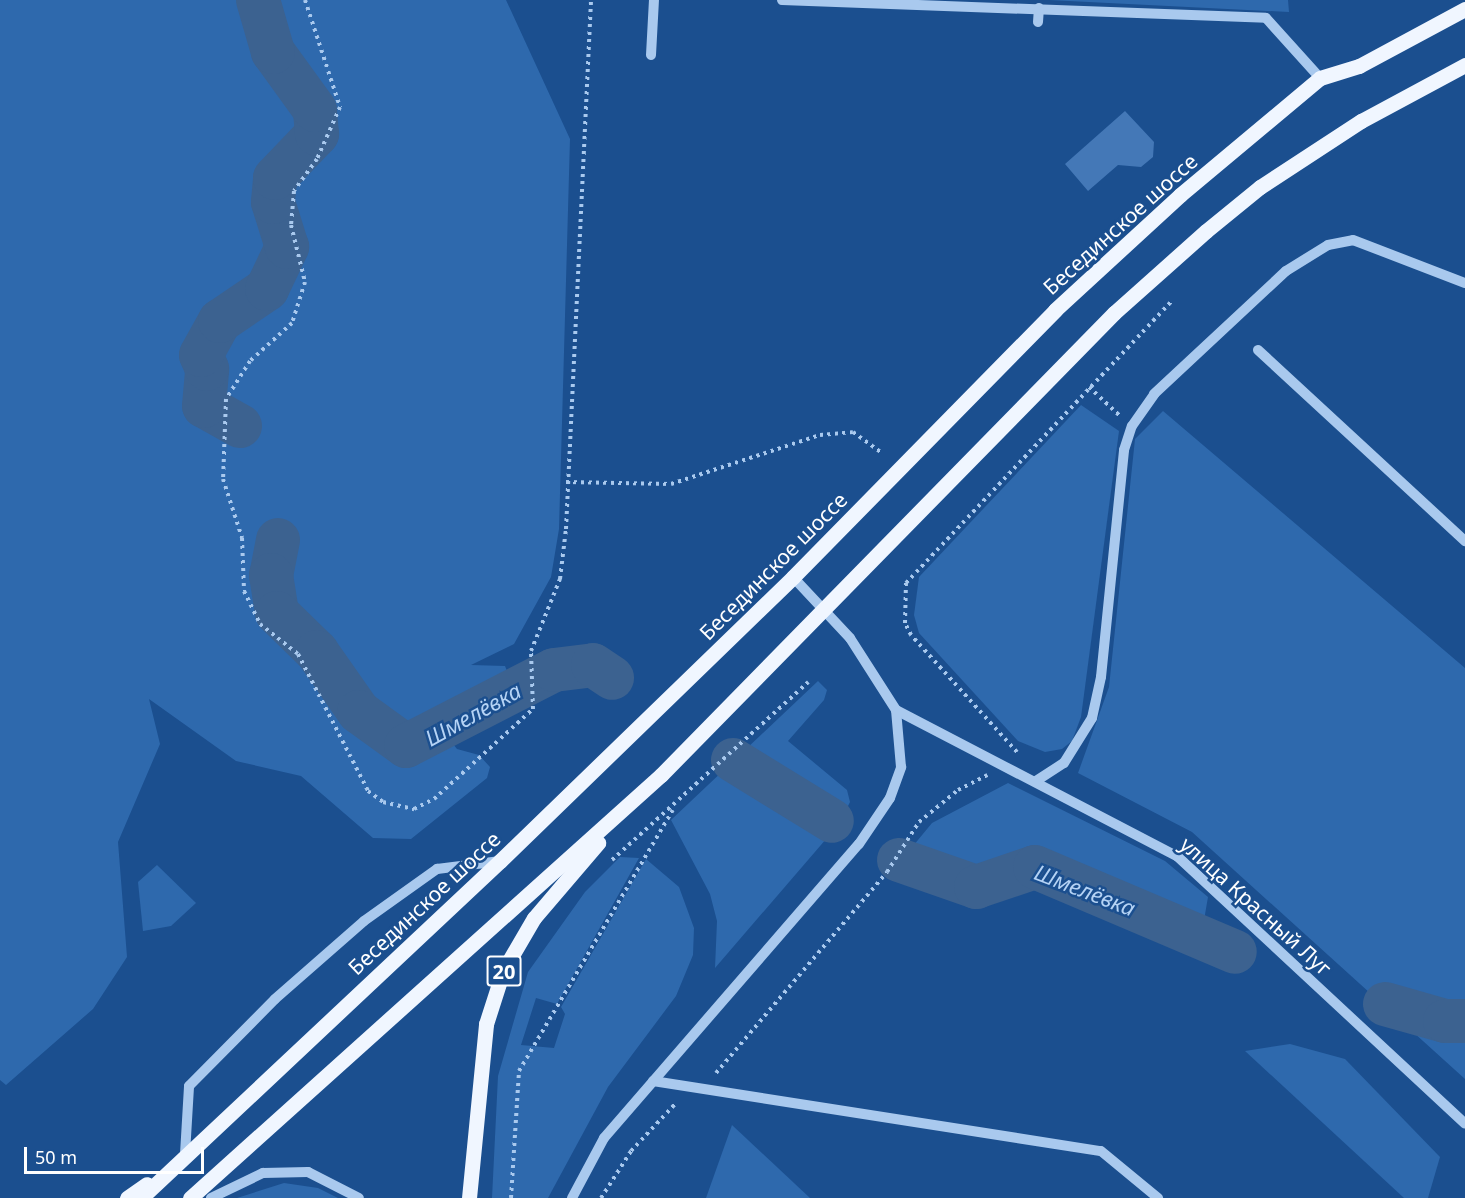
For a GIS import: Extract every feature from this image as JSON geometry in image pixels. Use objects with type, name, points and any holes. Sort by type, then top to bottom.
[{"type":"main road","name":"Бесединское шоссе","points":[[141,1198],[171,1166],[500,861],[793,578],[1055,310],[1320,78],[1359,66],[1465,9]]},
{"type":"main road","points":[[190,1198],[646,790],[825,611],[1114,313],[1206,231],[1260,187],[1342,133],[1465,65]]},
{"type":"main road","name":"20","points":[[469,1198],[486,1024],[503,971],[534,918],[646,790]]},
{"type":"main road","points":[[127,1198],[171,1166]]},
{"type":"street","points":[[651,55],[654,0]]},
{"type":"street","points":[[782,0],[1266,18],[1320,78]]},
{"type":"street","points":[[1038,22],[1040,8]]},
{"type":"street","points":[[1036,781],[1064,763],[1092,718],[1132,426],[1154,394],[1286,271],[1328,245],[1353,240],[1465,283]]},
{"type":"street","points":[[1258,350],[1465,541]]},
{"type":"street","points":[[572,1198],[604,1138],[852,852],[890,798],[901,767],[896,710],[880,680],[825,611],[793,578]]},
{"type":"street","name":"улица Красный Луг","points":[[896,710],[1003,768],[1036,781],[1177,856],[1465,1124]]},
{"type":"street","points":[[185,1154],[189,1086],[275,999],[364,921],[437,869],[500,861]]},
{"type":"street","points":[[653,1081],[1101,1151],[1158,1198]]},
{"type":"street","points":[[211,1198],[263,1173],[308,1172],[359,1198]]},
{"type":"path","points":[[305,0],[340,107],[317,159],[294,191],[291,225],[305,282],[292,323],[250,361],[226,399],[224,479],[242,538],[244,591],[260,624],[298,654],[368,791],[383,802],[414,809],[434,799],[527,718],[534,701],[531,651],[560,579],[566,529],[566,482],[591,0]]},
{"type":"path","points":[[1036,781],[1011,743],[911,635],[905,623],[906,583],[1172,301]]},
{"type":"path","points":[[1089,387],[1132,426]]},
{"type":"path","points":[[566,482],[671,484],[820,435],[853,432],[882,453]]},
{"type":"path","points":[[608,864],[678,804],[808,682]]},
{"type":"path","points":[[601,1198],[666,1110],[721,1069],[887,872],[919,822],[958,790],[1003,768]]},
{"type":"path","points":[[510,1198],[519,1071],[678,804]]},
{"type":"shaded area","points":[[0,0],[506,0],[570,139],[559,529],[551,577],[514,644],[471,665],[505,666],[511,681],[448,720],[449,739],[457,749],[479,755],[490,767],[487,778],[411,839],[373,838],[301,776],[236,761],[149,699],[160,744],[118,842],[127,957],[93,1009],[6,1085],[0,1080]]},
{"type":"shaded area","points":[[1049,0],[1288,0],[1289,12]]},
{"type":"shaded area","points":[[1081,405],[1119,431],[1081,717],[1072,741],[1062,749],[1045,752],[1018,741],[919,633],[914,615],[919,577]]},
{"type":"shaded area","points":[[1163,411],[1465,668],[1465,1079],[1192,832],[1078,773],[1109,687],[1135,439]]},
{"type":"shaded area","points":[[818,681],[827,690],[824,700],[788,741],[847,790],[850,802],[839,824],[715,968],[717,921],[710,894],[671,820]]},
{"type":"shaded area","points":[[1008,783],[1165,861],[1208,897],[1202,932],[1029,859],[984,878],[913,846],[932,823]]},
{"type":"shaded area","points":[[620,857],[639,858],[557,1004],[536,998],[521,1045],[554,1048],[565,1014],[561,1007],[646,859],[679,887],[694,928],[693,955],[676,996],[608,1087],[548,1198],[492,1198],[498,1076],[528,972],[585,892]]},
{"type":"shaded area","points":[[157,865],[196,903],[171,926],[143,931],[138,882]]},
{"type":"shaded area","points":[[1290,1044],[1345,1059],[1440,1157],[1428,1198],[1404,1198],[1245,1051]]},
{"type":"shaded area","points":[[732,1125],[810,1198],[706,1198]]},
{"type":"shaded area","points":[[284,1183],[318,1188],[338,1198],[237,1198]]},
{"type":"building","points":[[1125,111],[1154,142],[1153,157],[1141,167],[1118,165],[1088,191],[1065,164]]},
{"type":"waterway","name":"Шмелёвка","points":[[240,426],[204,406],[207,369],[201,355],[220,321],[267,289],[287,247],[273,202],[275,178],[317,134],[315,110],[273,52],[258,0]]},
{"type":"waterway","name":"Шмелёвка","points":[[278,540],[271,575],[277,613],[317,652],[359,712],[406,746],[554,670],[593,665],[612,678]]},
{"type":"waterway","name":"Шмелёвка","points":[[733,760],[832,821]]},
{"type":"waterway","name":"Шмелёвка","points":[[899,860],[976,887],[1035,867],[1235,952]]},
{"type":"waterway","name":"Шмелёвка","points":[[1385,1004],[1445,1021],[1465,1021]]}]
